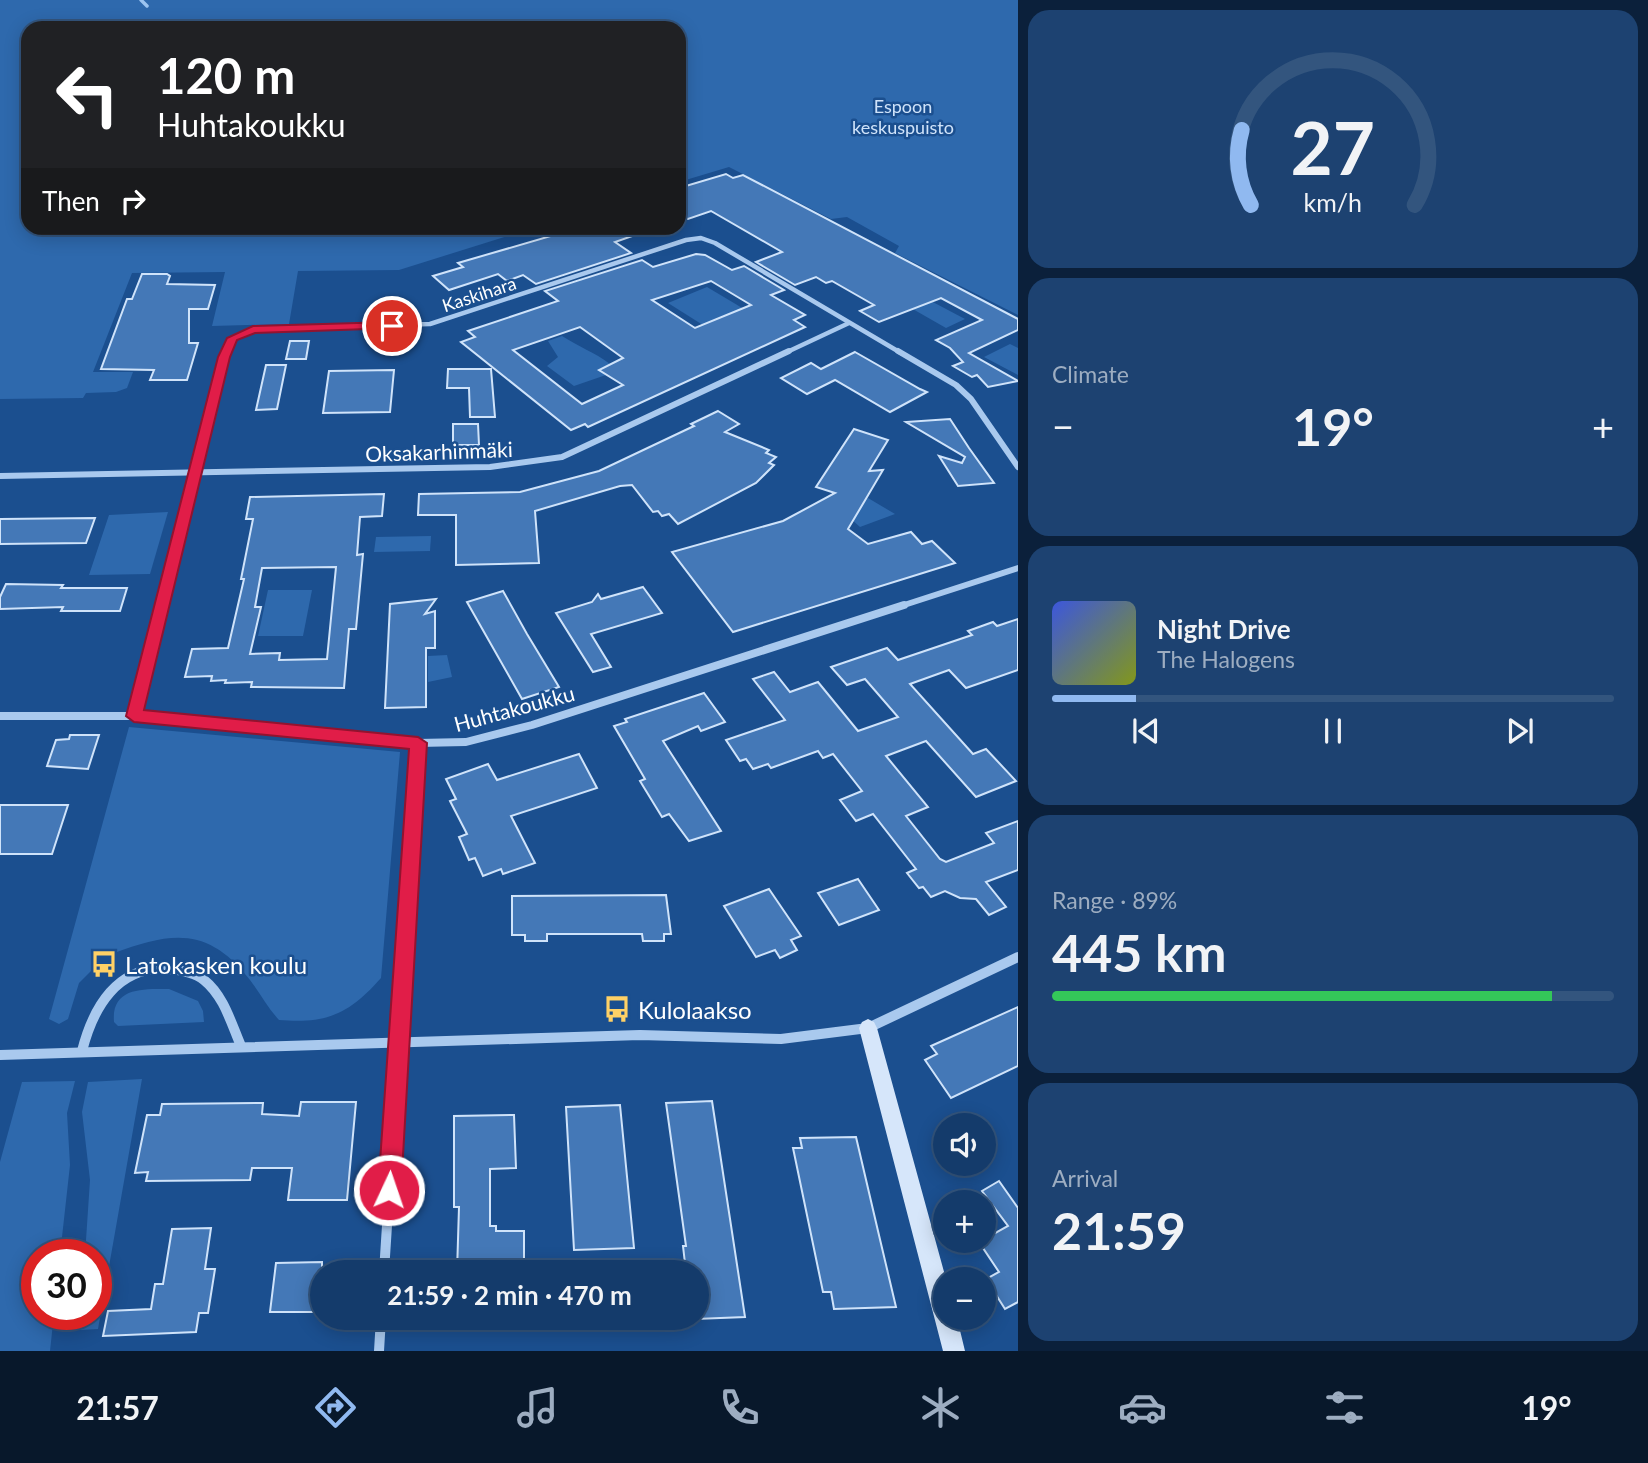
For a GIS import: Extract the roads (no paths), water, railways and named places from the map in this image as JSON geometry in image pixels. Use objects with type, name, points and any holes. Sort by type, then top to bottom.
[{"type":"street","name":"Kaskihara","points":[[195,473],[224,357],[233,338],[253,329],[430,324],[686,240],[701,238],[715,243],[849,323]]},
{"type":"street","points":[[849,323],[965,392],[1018,467]]},
{"type":"street","name":"Oksakarhinmäki","points":[[0,476],[490,467],[545,461],[562,457],[849,323]]},
{"type":"street","points":[[134,716],[195,473]]},
{"type":"street","name":"Huhtakoukku","points":[[0,716],[134,716],[418,743],[466,742],[532,725],[1018,568]]},
{"type":"street","points":[[385,1260],[418,743]]},
{"type":"street","points":[[0,1055],[640,1035],[781,1039],[868,1028],[1018,957]]},
{"type":"street","points":[[82,1051],[94,1011],[114,985],[125,977],[158,969],[202,978],[227,1009],[241,1046]]},
{"type":"street","points":[[868,1028],[933,1272]]},
{"type":"street","points":[[379,1351],[380,1330]]},
{"type":"street","points":[[948,1330],[954,1351]]},
{"type":"waterway","points":[[141,0],[147,6]]},
{"type":"place","name":"Latokasken koulu","points":[[104,964]]},
{"type":"place","name":"Kulolaakso","points":[[617,1009]]},
{"type":"park label","name":"Espoon keskuspuisto","points":[[903,116]]}]
